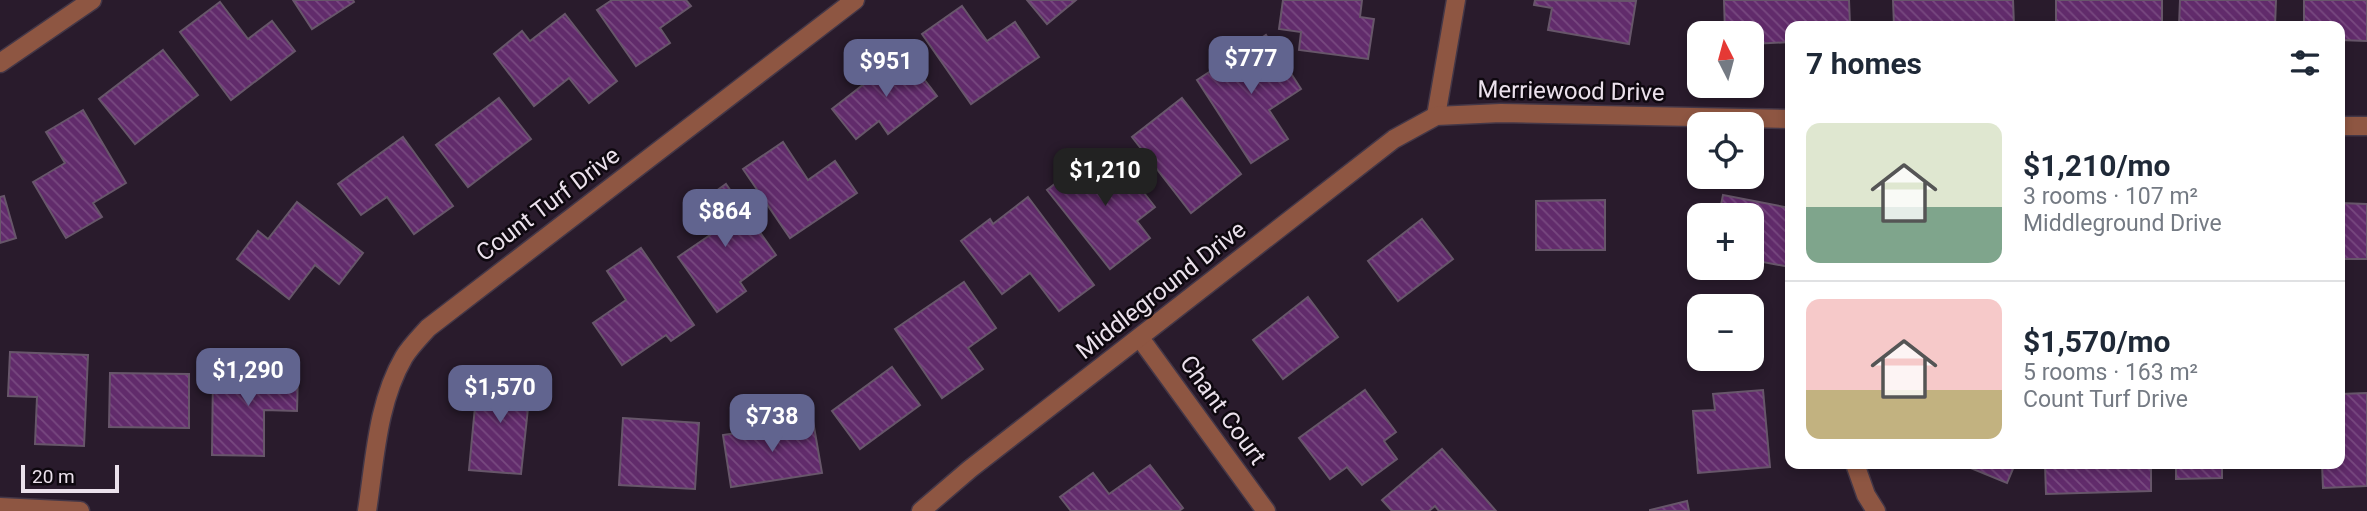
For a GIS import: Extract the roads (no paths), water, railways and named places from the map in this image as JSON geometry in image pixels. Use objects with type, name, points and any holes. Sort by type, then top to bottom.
[{"type":"street","points":[[0,63],[92,0]]},
{"type":"street","name":"Count Turf Drive","points":[[367,511],[381,420],[390,387],[405,356],[428,328],[855,0]]},
{"type":"street","points":[[1436,116],[1456,0]]},
{"type":"street","name":"Merriewood Drive","points":[[1436,116],[1502,113],[1785,119]]},
{"type":"street","name":"Middleground Drive","points":[[921,511],[970,469],[1394,139],[1436,116]]},
{"type":"street","points":[[2345,126],[2367,127]]},
{"type":"street","name":"Chant Court","points":[[1140,338],[1266,511]]},
{"type":"street","points":[[1858,469],[1866,495],[1877,511]]},
{"type":"street","points":[[0,507],[80,511]]}]
